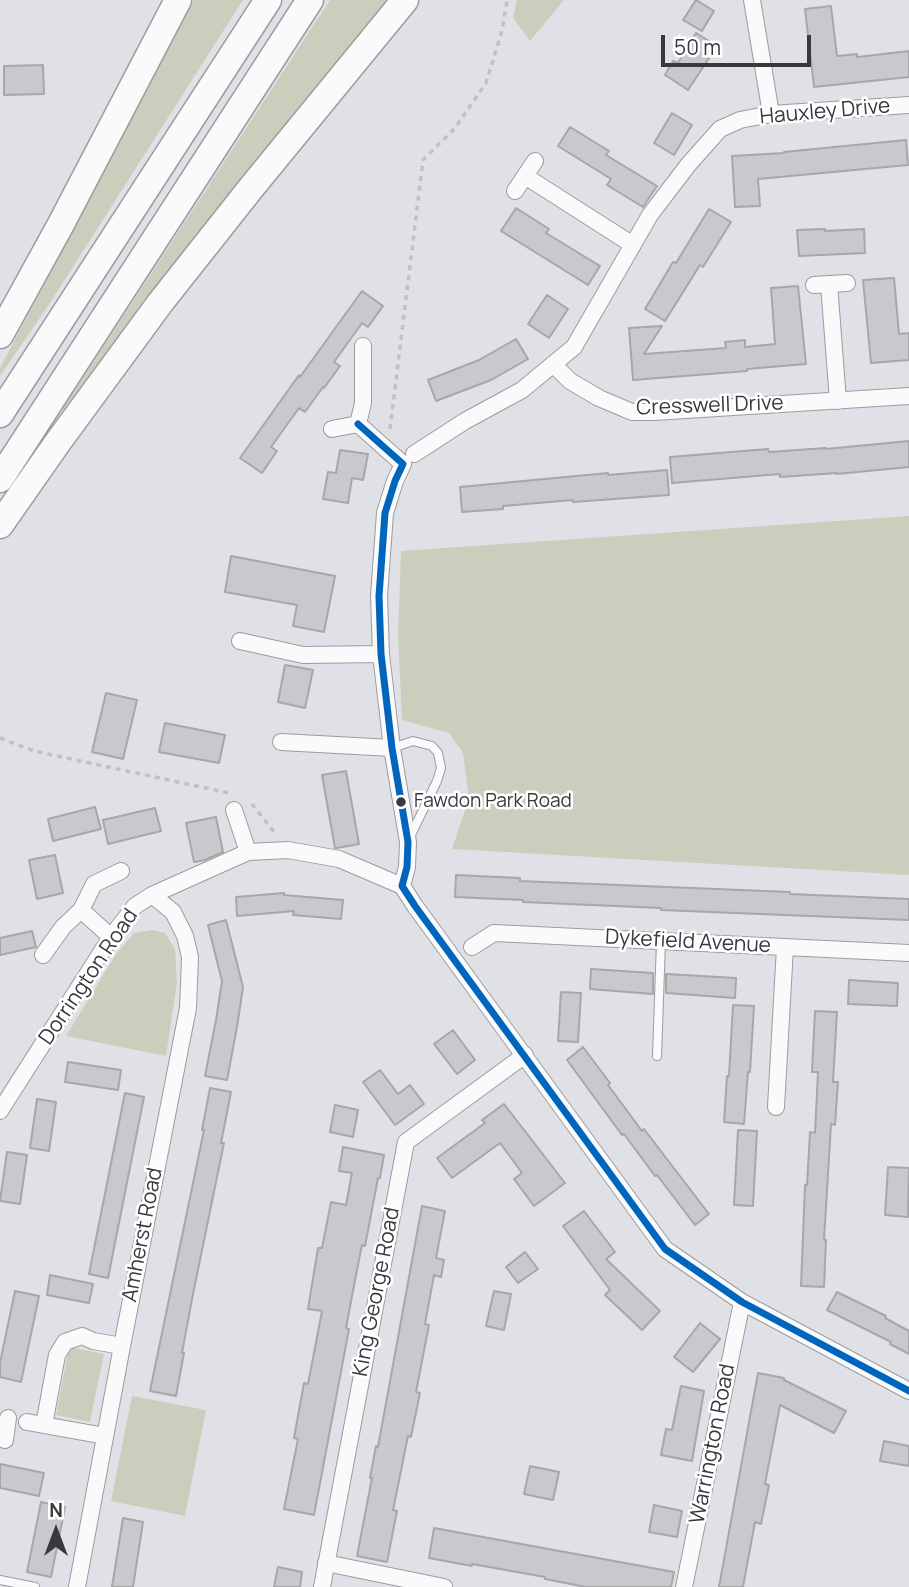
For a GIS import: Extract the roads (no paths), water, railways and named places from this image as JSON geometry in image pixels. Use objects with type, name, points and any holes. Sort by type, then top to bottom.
[{"type":"highway","points":[[0,335],[178,0]]},
{"type":"highway","points":[[0,414],[268,0]]},
{"type":"highway","points":[[0,479],[310,0]]},
{"type":"highway","points":[[0,525],[160,303],[405,0]]},
{"type":"street","points":[[752,0],[771,114]]},
{"type":"street","name":"Hauxley Drive","points":[[408,459],[465,421],[523,390],[574,347],[650,215],[720,129],[740,120],[771,114],[909,105]]},
{"type":"street","points":[[515,191],[535,161]]},
{"type":"street","points":[[525,176],[632,245]]},
{"type":"street","points":[[838,401],[822,285],[848,283]]},
{"type":"street","points":[[358,424],[363,403],[363,346]]},
{"type":"street","name":"Cresswell Drive","points":[[553,364],[570,381],[599,398],[632,412],[909,396]]},
{"type":"street","points":[[332,429],[358,424]]},
{"type":"street","points":[[358,424],[387,450],[408,459],[395,481],[385,513],[379,596],[381,654],[392,748],[408,842],[407,867],[402,886],[665,1249],[742,1302],[909,1391]]},
{"type":"street","points":[[240,641],[303,655],[381,654]]},
{"type":"street","points":[[281,743],[392,748]]},
{"type":"street","points":[[238,803],[248,852]]},
{"type":"street","name":"Dorrington Road","points":[[0,1111],[111,937],[135,906],[152,895],[248,852],[288,850],[339,859],[402,886]]},
{"type":"street","points":[[43,955],[63,927],[81,910],[94,884],[121,871]]},
{"type":"street","name":"Amherst Road","points":[[78,1587],[188,1008],[190,957],[185,936],[173,912],[152,895]]},
{"type":"street","points":[[81,910],[111,937]]},
{"type":"street","name":"Dykefield Avenue","points":[[472,947],[494,933],[909,953]]},
{"type":"street","points":[[776,1107],[785,947]]},
{"type":"street","name":"King George Road","points":[[322,1587],[405,1142],[525,1055]]},
{"type":"street","name":"Warrington Road","points":[[684,1587],[742,1302]]},
{"type":"street","points":[[5,1440],[65,1342],[82,1336],[93,1341],[122,1346]]},
{"type":"street","points":[[19,1420],[105,1436]]},
{"type":"street","points":[[326,1563],[444,1587]]},
{"type":"lane","points":[[392,748],[413,741],[432,746],[438,753],[441,768],[408,842]]},
{"type":"lane","points":[[657,1056],[661,941]]},
{"type":"lane","points":[[0,1580],[35,1587]]},
{"type":"place","name":"Fawdon Park Road","points":[[401,802]]}]
